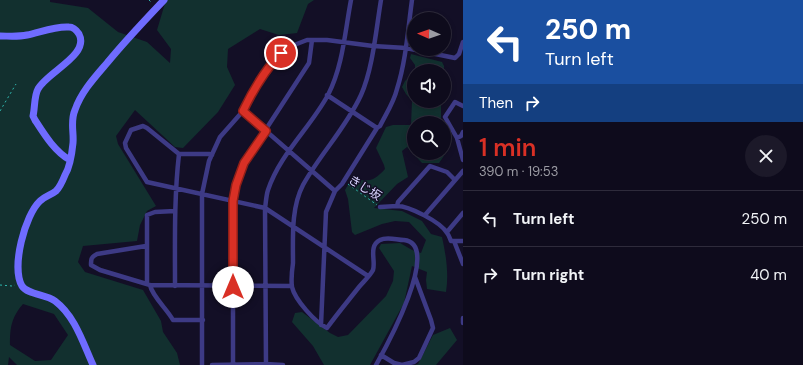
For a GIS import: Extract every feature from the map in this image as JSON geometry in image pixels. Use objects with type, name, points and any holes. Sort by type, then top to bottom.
[{"type":"street","points":[[93,365],[72,318],[48,296],[27,291],[22,286],[19,266],[20,243],[32,213],[41,200],[56,191],[66,174],[73,143],[72,122],[74,110],[80,99],[94,77],[164,0]]},
{"type":"street","points":[[266,364],[265,208],[267,192],[273,178],[289,151],[327,95],[338,72],[351,0]]},
{"type":"street","points":[[376,365],[407,303],[416,277],[418,254],[415,247],[408,241],[387,238],[380,240],[374,246],[372,270],[327,328],[321,325],[296,298],[292,286],[294,214],[297,201],[303,186],[312,171],[352,111],[366,82],[381,0]]},
{"type":"street","points":[[321,325],[326,212],[335,191],[342,184],[377,128],[380,126],[394,100],[406,48],[412,0]]},
{"type":"street","points":[[0,36],[18,36],[56,28],[71,27],[79,34],[81,44],[77,53],[42,83],[37,90],[33,116],[34,120],[53,145],[63,156],[70,160]]},
{"type":"street","points":[[202,365],[202,194],[212,155],[220,137],[243,111],[267,69],[281,53],[289,47],[307,40],[327,40],[373,46],[406,48],[455,58],[460,54],[463,42]]},
{"type":"street","points":[[233,364],[233,201],[236,185],[244,163],[309,63],[312,40]]},
{"type":"street","points":[[327,95],[377,128]]},
{"type":"street","points":[[463,106],[455,102],[445,117],[457,138],[463,160]]},
{"type":"street","points":[[243,111],[335,191]]},
{"type":"street","points":[[212,155],[179,154],[143,126],[132,130],[125,143],[126,148],[147,182],[265,208],[368,276]]},
{"type":"street","points":[[457,138],[461,136],[463,132]]},
{"type":"street","points":[[175,286],[174,211],[179,154]]},
{"type":"street","points":[[397,206],[398,202],[430,166],[447,172],[455,180]]},
{"type":"street","points":[[425,215],[463,170]]},
{"type":"street","points":[[380,207],[402,206],[425,215],[447,232],[451,241],[463,241]]},
{"type":"street","points":[[174,211],[156,212],[147,215],[146,246],[149,285],[151,291],[173,320],[202,320]]},
{"type":"street","points":[[447,232],[463,213]]},
{"type":"street","points":[[454,241],[463,264]]},
{"type":"street","points":[[146,246],[97,254],[91,259],[91,266],[149,285],[233,287],[292,286]]},
{"type":"street","points":[[382,355],[402,365],[414,362],[419,358],[433,328],[416,277]]},
{"type":"street","points":[[463,318],[463,323]]},
{"type":"street","points":[[212,365],[283,365]]},
{"type":"path","points":[[0,111],[16,84]]},
{"type":"path","name":"きじ坂","points":[[342,184],[344,186],[346,183],[380,207]]},
{"type":"path","points":[[0,285],[12,286],[21,282]]},
{"type":"green space","points":[[0,0],[50,0],[50,2],[88,8],[118,32],[147,42],[170,63],[171,49],[157,30],[166,0],[314,0],[308,4],[297,33],[279,35],[260,29],[228,49],[227,67],[235,85],[218,112],[183,148],[175,147],[135,110],[116,136],[118,144],[156,206],[147,211],[140,225],[137,241],[83,246],[78,262],[85,272],[143,290],[161,321],[163,332],[177,353],[180,365],[17,365],[9,357],[8,365],[0,365]],"holes":[[[23,304],[54,314],[68,335],[51,360],[35,361],[10,345],[12,323]]]},
{"type":"green space","points":[[410,56],[419,56],[442,62],[443,64],[414,64],[410,58]]},
{"type":"green space","points":[[407,79],[407,95],[402,87]]},
{"type":"green space","points":[[412,108],[441,108],[441,116],[411,116]]},
{"type":"green space","points":[[393,125],[407,125],[407,147],[402,151],[408,177],[397,184],[374,208],[402,211],[422,221],[431,234],[442,237],[447,264],[446,292],[427,289],[427,272],[412,266],[404,303],[370,365],[324,365],[313,346],[292,322],[295,313],[302,312],[330,333],[338,337],[348,335],[386,296],[393,281],[394,271],[379,248],[381,244],[400,243],[421,253],[426,240],[409,222],[395,221],[382,224],[355,235],[352,232],[348,199],[345,190],[352,178],[363,180],[374,179],[385,169],[376,148],[386,127]]},
{"type":"green space","points":[[419,160],[441,160],[439,163],[422,163]]},
{"type":"green space","points":[[450,328],[457,340],[436,365],[414,365],[418,364],[433,335]]},
{"type":"route","points":[[233,287],[233,201],[236,185],[244,163],[266,131],[243,111],[264,73],[281,53]]}]
